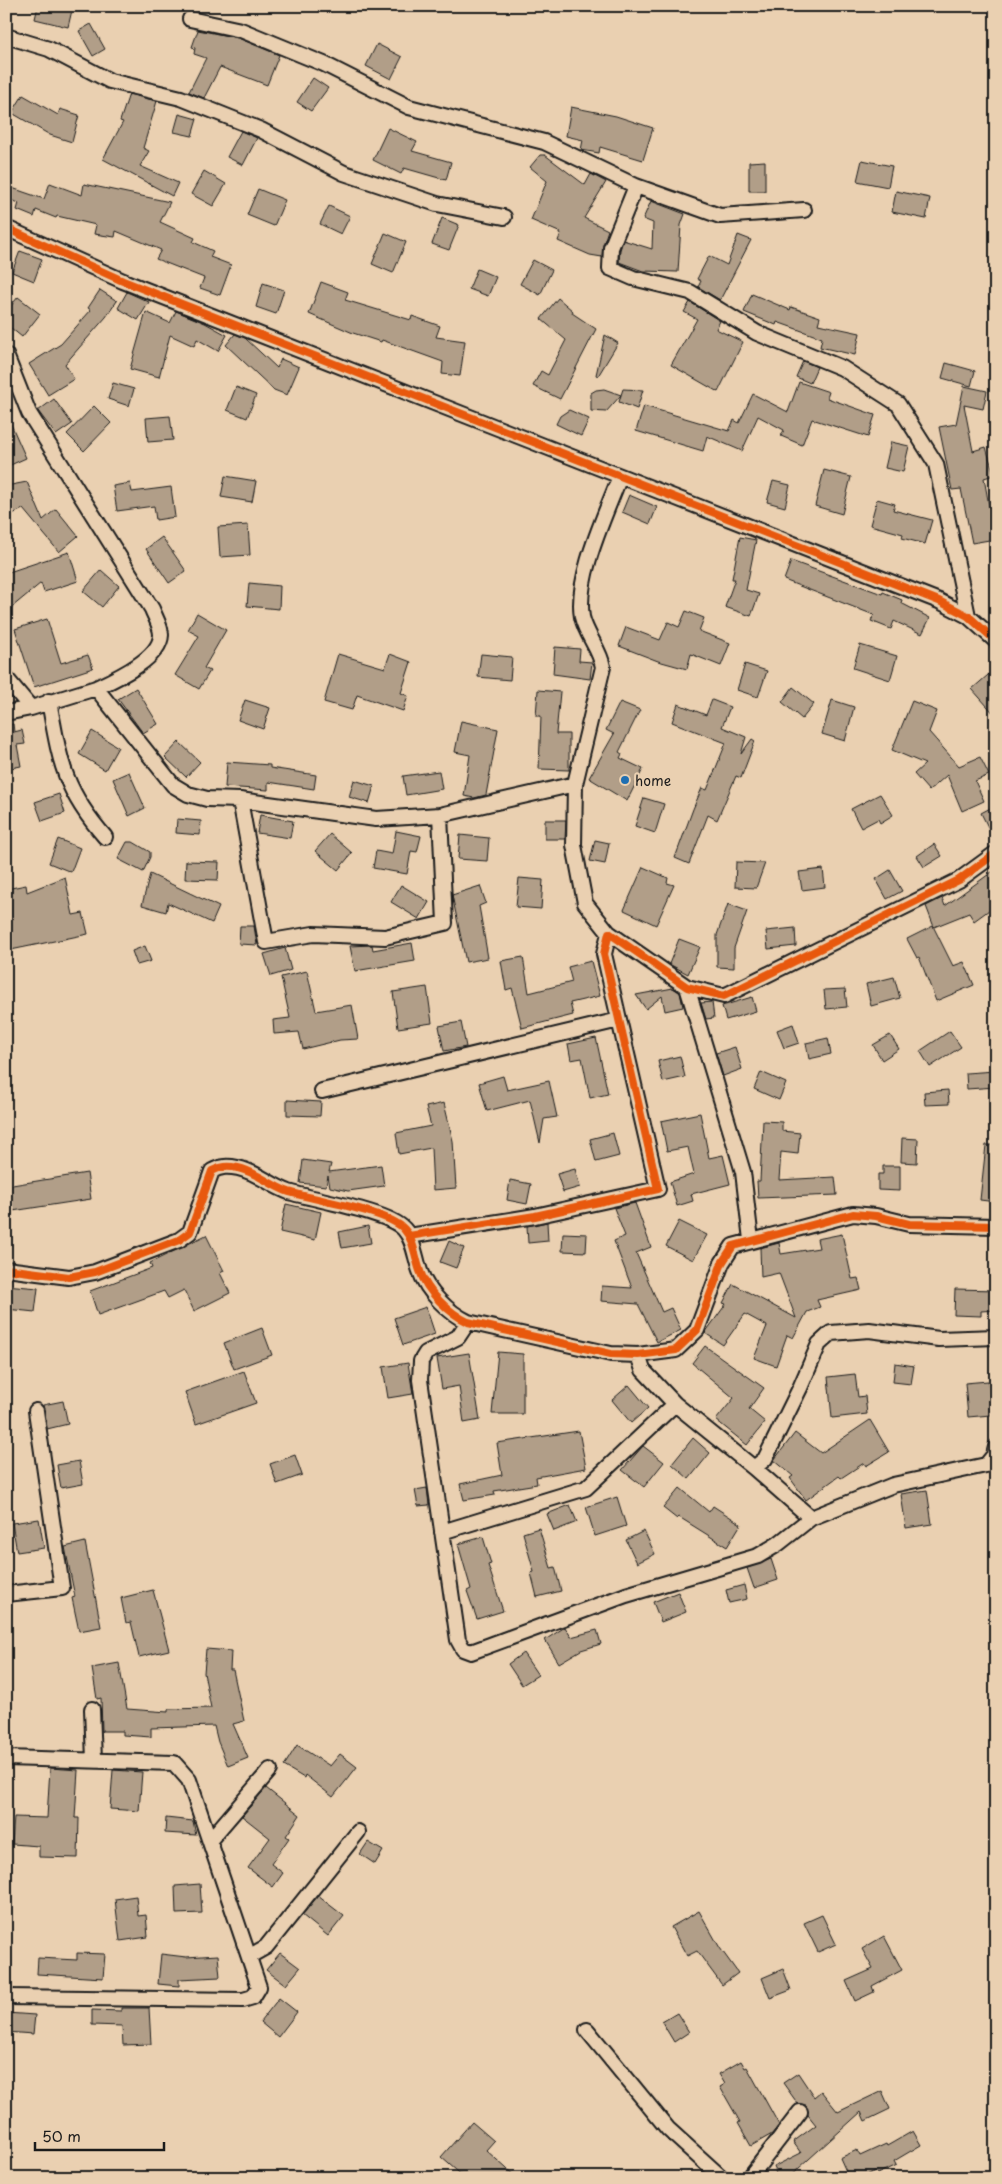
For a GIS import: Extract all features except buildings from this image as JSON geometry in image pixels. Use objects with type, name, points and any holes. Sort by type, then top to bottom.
[{"type":"street","points":[[190,19],[241,30],[324,64],[409,107],[544,142],[636,186],[720,216],[804,210]]},
{"type":"street","points":[[6,36],[49,49],[110,81],[181,98],[261,130],[344,173],[437,204],[504,217]]},
{"type":"street","points":[[636,186],[611,248],[610,268],[632,278],[690,292],[757,333],[842,368],[898,404],[936,464],[968,616]]},
{"type":"street","points":[[6,228],[124,281],[939,600],[968,616],[996,641]]},
{"type":"street","points":[[6,355],[29,413],[152,609],[159,626],[160,641],[156,650],[130,671],[96,688],[31,708],[6,713]]},
{"type":"street","points":[[620,476],[583,578],[582,618],[601,654],[603,667],[575,784],[574,845],[585,903],[608,933],[687,987],[724,996],[959,880],[996,854]]},
{"type":"street","points":[[6,678],[31,708]]},
{"type":"street","points":[[96,688],[173,785],[188,794],[208,799],[240,800],[376,819],[440,815],[575,784]]},
{"type":"street","points":[[49,701],[57,748],[71,791],[86,815],[105,837]]},
{"type":"street","points":[[240,800],[266,942],[313,934],[385,937],[445,923],[440,815]]},
{"type":"street","points":[[409,1236],[535,1216],[658,1189],[604,954],[608,933]]},
{"type":"street","points":[[687,987],[743,1172],[751,1240]]},
{"type":"street","points":[[322,1091],[619,1020]]},
{"type":"street","points":[[6,1269],[69,1277],[95,1272],[179,1240],[190,1232],[212,1171],[221,1166],[251,1171],[287,1191],[394,1220],[409,1236],[420,1273],[430,1289],[455,1316],[468,1322],[611,1354],[638,1355],[676,1350],[697,1330],[722,1263],[733,1246],[751,1240],[814,1226],[828,1219],[853,1214],[876,1216],[909,1224],[996,1226]]},
{"type":"street","points":[[468,1322],[458,1337],[426,1353],[421,1361],[420,1380],[458,1640],[463,1649],[471,1652],[626,1595],[758,1556],[778,1544],[810,1518],[893,1485],[986,1465],[994,1455],[996,1447]]},
{"type":"street","points":[[754,1468],[764,1459],[800,1388],[819,1344],[830,1334],[869,1330],[939,1339],[996,1337]]},
{"type":"street","points":[[638,1355],[642,1370],[675,1404],[754,1468],[810,1518]]},
{"type":"street","points":[[442,1532],[586,1488],[675,1404]]},
{"type":"street","points":[[6,1594],[62,1588],[36,1411]]},
{"type":"street","points":[[92,1709],[94,1760]]},
{"type":"street","points":[[6,1758],[174,1763],[189,1780],[259,1987],[253,1997],[243,2000],[6,1997]]},
{"type":"street","points":[[210,1840],[270,1770]]},
{"type":"street","points":[[250,1956],[266,1947],[358,1832]]},
{"type":"street","points":[[587,2030],[668,2129],[722,2178]]},
{"type":"street","points":[[749,2178],[800,2112]]},
{"type":"cycle path","points":[[6,228],[123,281],[939,601],[968,616],[996,641]]},
{"type":"cycle path","points":[[409,1236],[535,1216],[658,1189],[604,954],[609,933],[687,987],[724,996],[959,880],[996,853]]},
{"type":"cycle path","points":[[6,1269],[69,1277],[95,1272],[179,1240],[190,1232],[212,1171],[222,1167],[234,1167],[245,1170],[289,1192],[367,1211],[396,1223],[404,1229],[410,1238],[423,1279],[433,1294],[453,1313],[468,1322],[611,1354],[638,1355],[676,1350],[697,1330],[722,1263],[733,1246],[853,1214],[876,1216],[909,1224],[996,1226]]},
{"type":"place","name":"home","points":[[625,780]]}]
